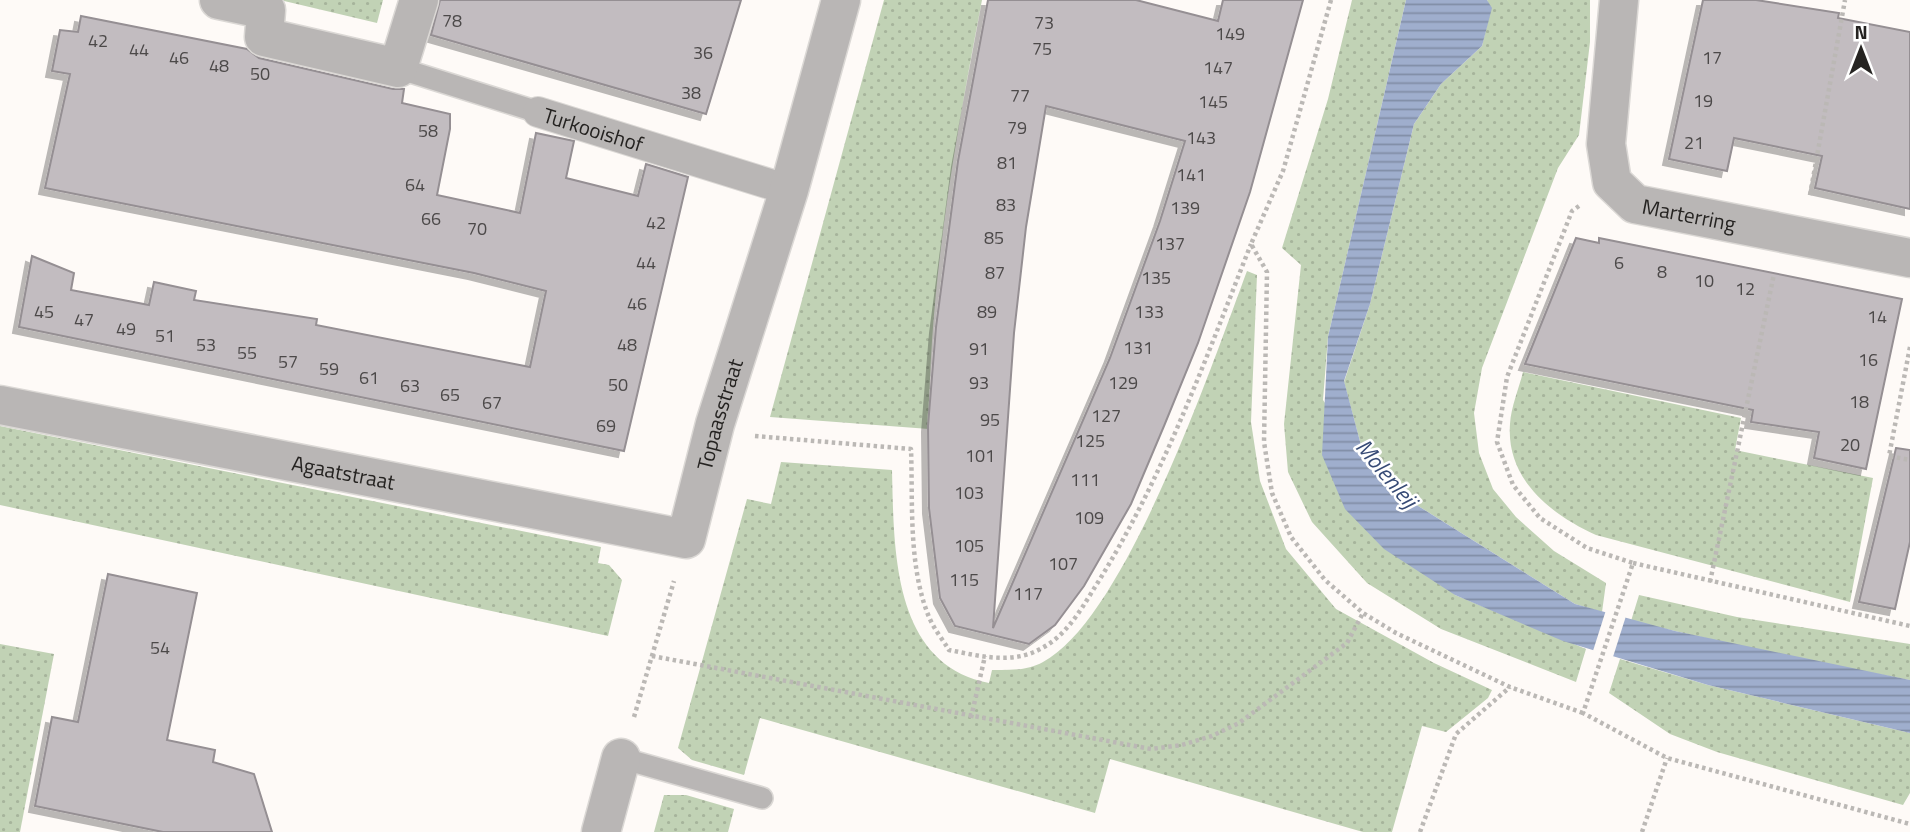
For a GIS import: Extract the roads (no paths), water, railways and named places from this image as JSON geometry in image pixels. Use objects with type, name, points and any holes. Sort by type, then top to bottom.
[{"type":"street","name":"Turkooishof","points":[[219,0],[267,5],[264,37],[398,68]]},
{"type":"street","points":[[398,68],[419,0]]},
{"type":"street","name":"Topaasstraat","points":[[685,539],[715,424],[789,190],[841,0]]},
{"type":"street","name":"Marterring","points":[[1619,0],[1606,144],[1612,182],[1635,204],[1910,258]]},
{"type":"street","name":"Turkooishof","points":[[538,112],[789,190]]},
{"type":"street","name":"Agaatstraat","points":[[0,405],[685,539]]},
{"type":"street","points":[[601,832],[621,758]]},
{"type":"lane","name":"Turkooishof","points":[[398,68],[538,112]]},
{"type":"lane","points":[[621,758],[762,798]]},
{"type":"water","points":[[1406,0],[1487,0],[1492,8],[1482,46],[1441,84],[1414,124],[1370,304],[1344,381],[1362,449],[1407,499],[1575,604],[1675,631],[1910,680],[1910,733],[1708,685],[1563,641],[1455,595],[1384,549],[1345,509],[1322,455],[1328,337]]},
{"type":"water label","name":"Molenleij","points":[[1387,473]]}]
